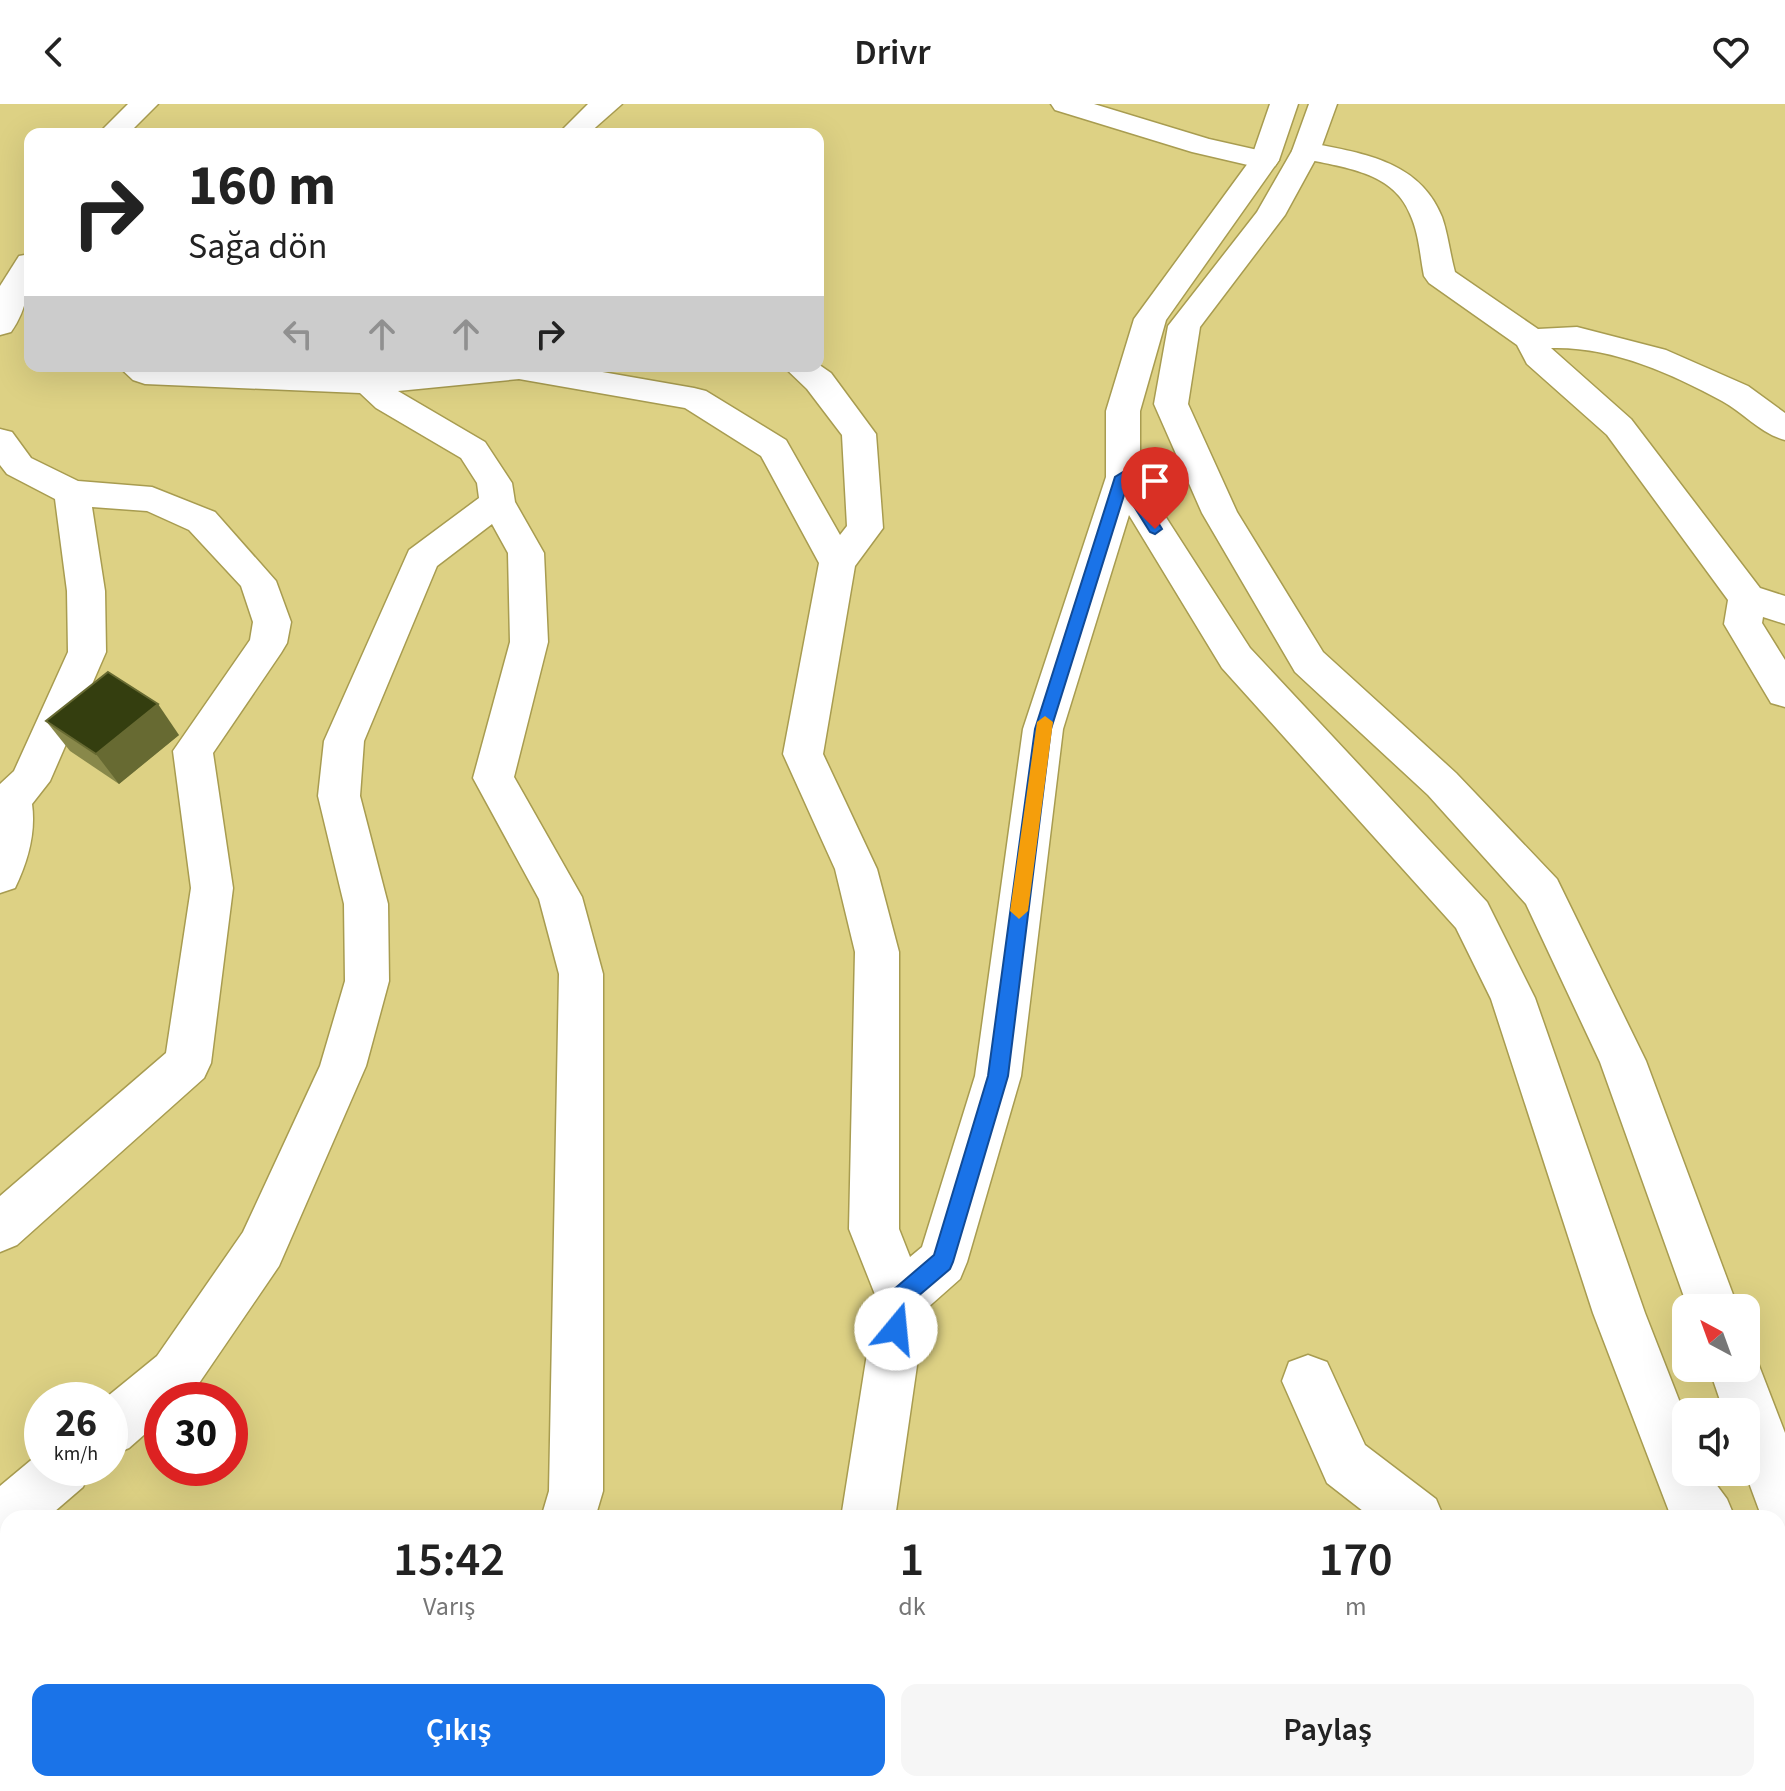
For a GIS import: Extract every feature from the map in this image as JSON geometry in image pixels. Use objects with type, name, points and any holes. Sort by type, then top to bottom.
[{"type":"street","points":[[578,128],[608,104]]},
{"type":"street","points":[[1065,104],[1202,146],[1265,160]]},
{"type":"street","points":[[901,1297],[942,1262],[998,1076],[1043,729],[1123,477],[1123,411],[1150,319],[1265,160],[1284,104]]},
{"type":"street","points":[[1323,104],[1306,151],[1270,215],[1184,326],[1171,404],[1220,513],[1309,662],[1442,784],[1542,892],[1623,1061],[1708,1294]]},
{"type":"street","points":[[122,128],[151,110]]},
{"type":"street","points":[[1306,151],[1379,167],[1401,179],[1426,213],[1440,276],[1531,339],[1539,357],[1619,427],[1747,598],[1785,610]]},
{"type":"street","points":[[0,325],[15,282]]},
{"type":"street","points":[[1531,339],[1577,337],[1654,357],[1736,394],[1785,429]]},
{"type":"street","points":[[143,372],[369,383],[479,372]]},
{"type":"street","points":[[542,372],[694,399],[774,448],[837,563]]},
{"type":"street","points":[[807,372],[819,381],[859,434],[865,528],[837,563],[803,754],[856,869],[877,952],[874,1229],[901,1297],[869,1510]]},
{"type":"street","points":[[369,383],[388,400],[473,450],[494,483],[497,502],[526,553],[529,642],[493,778],[560,897],[581,974],[576,1491],[570,1510]]},
{"type":"street","points":[[0,440],[19,466],[72,493],[152,499],[202,521],[258,581],[272,622],[268,643],[193,751],[212,888],[188,1063],[0,1228]]},
{"type":"street","points":[[1123,477],[1236,658],[1472,915],[1513,998],[1619,1313],[1689,1495],[1701,1510]]},
{"type":"street","points":[[0,875],[14,827],[5,800],[30,781],[87,652],[86,591],[72,493]]},
{"type":"street","points":[[128,1414],[175,1374],[261,1249],[343,1066],[367,981],[366,904],[339,796],[344,741],[422,559],[497,502]]},
{"type":"street","points":[[1747,598],[1743,624],[1785,692]]},
{"type":"street","points":[[1308,1381],[1346,1464],[1406,1510]]},
{"type":"street","points":[[1740,1382],[1785,1507]]},
{"type":"street","points":[[14,1510],[43,1486]]},
{"type":"building","points":[[108,672],[158,704],[96,754],[46,721]]},
{"type":"slow traffic","points":[[1019,911],[1045,722]]},
{"type":"route","points":[[896,1329],[901,1297],[942,1262],[998,1076],[1043,729],[1123,477],[1155,529]]}]
